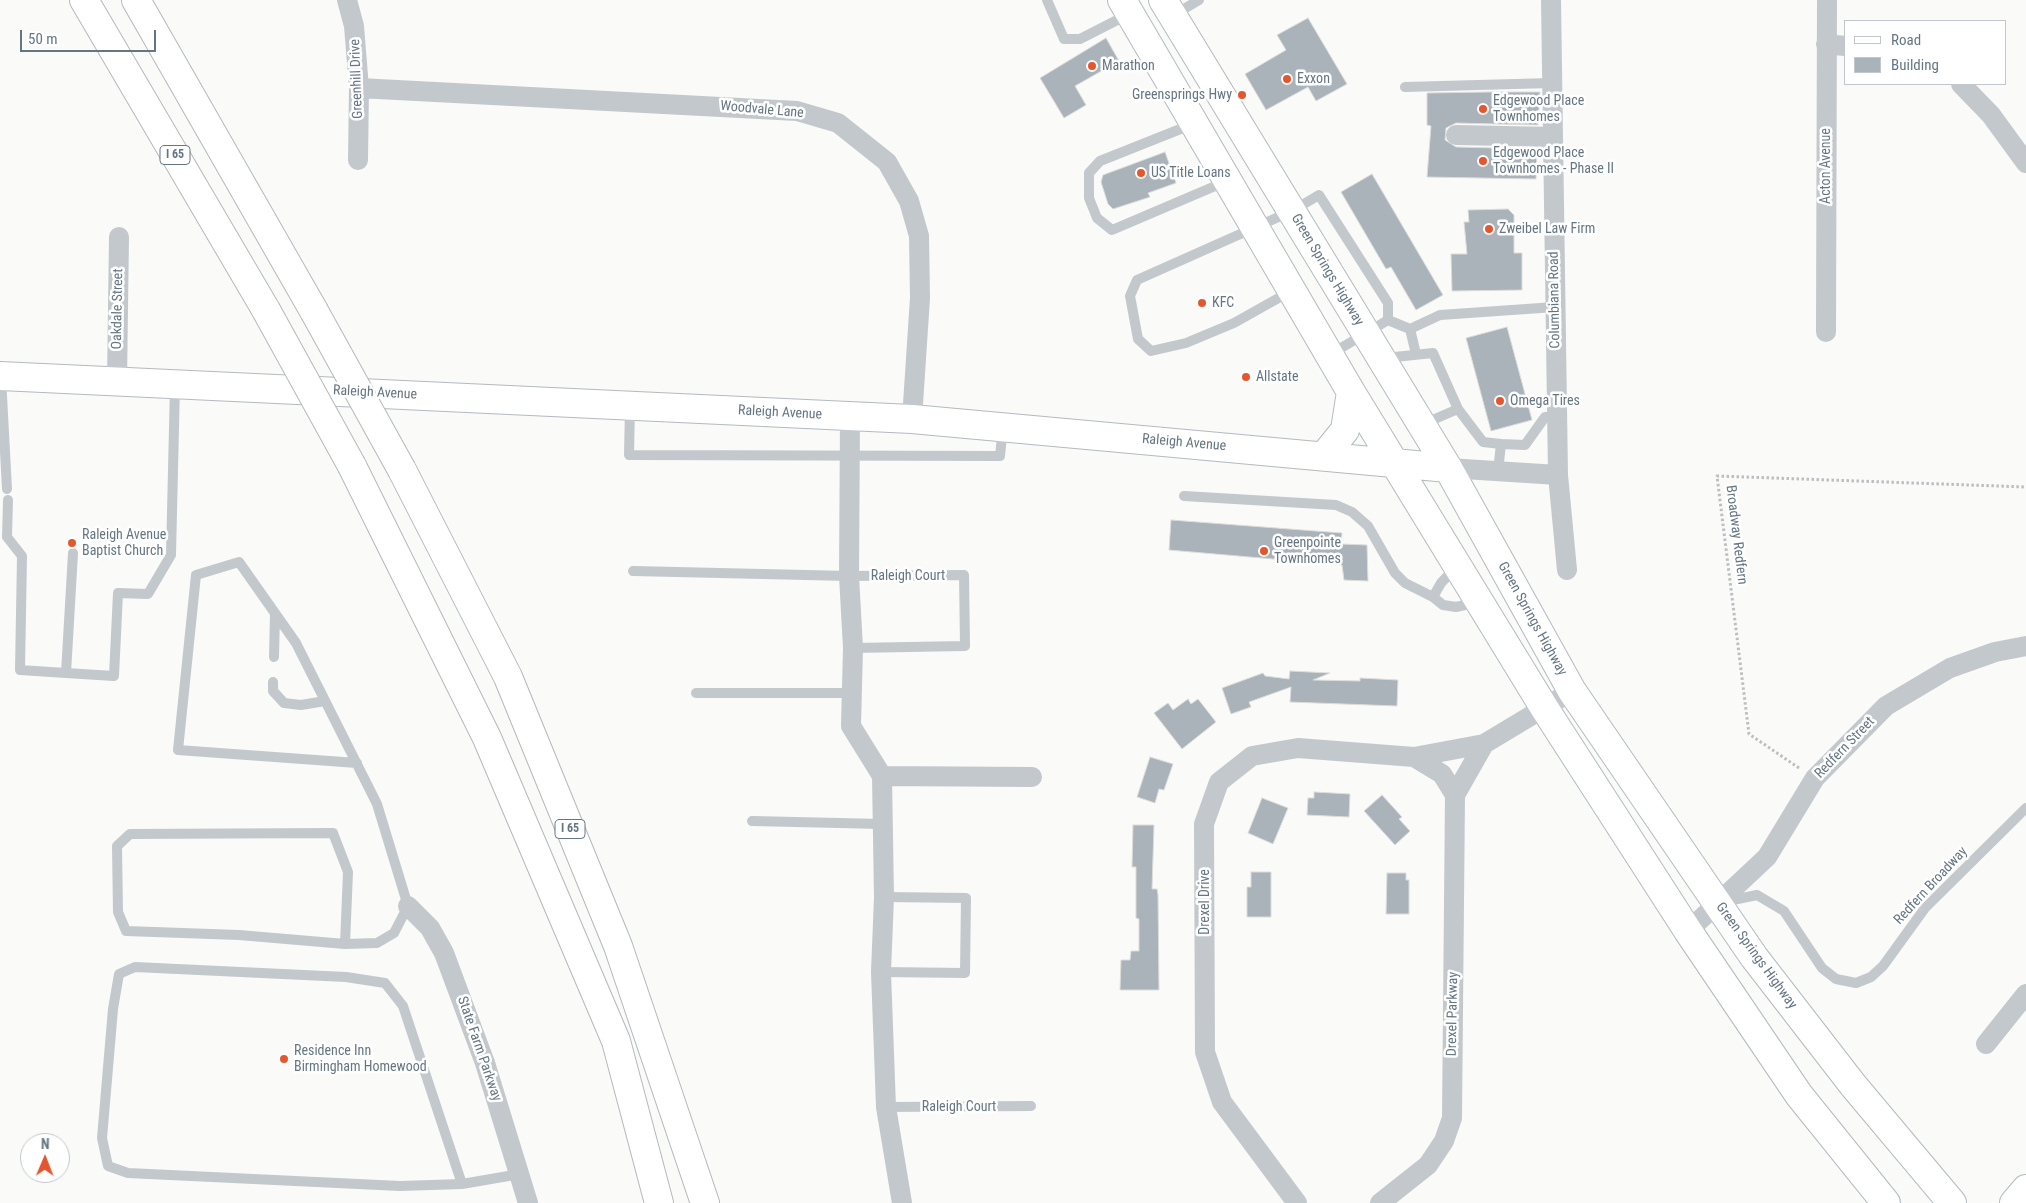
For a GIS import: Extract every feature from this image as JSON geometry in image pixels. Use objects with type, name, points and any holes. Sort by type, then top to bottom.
[{"type":"main road","name":"I 65","points":[[84,0],[266,310],[352,466],[487,738],[616,1041],[659,1203]]},
{"type":"main road","name":"I 65","points":[[136,0],[314,311],[402,470],[508,677],[618,946],[705,1203]]},
{"type":"main road","points":[[1126,7],[1351,392],[1545,709],[1688,931],[1799,1095],[1886,1203]]},
{"type":"main road","name":"Green Springs Highway","points":[[1168,8],[1292,211],[1377,327],[1381,358],[1448,468],[1572,691],[1754,957],[1847,1078],[1952,1203]]},
{"type":"main road","name":"Raleigh Avenue","points":[[1,376],[912,419],[1448,468]]},
{"type":"main road","points":[[1324,456],[1345,430],[1351,392]]},
{"type":"main road","points":[[2014,1203],[2026,1189]]},
{"type":"street","name":"Greenhill Drive","points":[[347,0],[354,26],[359,88],[358,160]]},
{"type":"street","name":"Columbiana Road","points":[[1551,0],[1558,475],[1567,570]]},
{"type":"street","name":"Acton Avenue","points":[[1826,332],[1836,45],[1827,0]]},
{"type":"street","points":[[1962,85],[1991,116],[2026,163]]},
{"type":"street","name":"Woodvale Lane","points":[[359,88],[797,111],[838,123],[887,162],[909,201],[918,236],[920,298],[912,419]]},
{"type":"street","points":[[1456,135],[1553,137]]},
{"type":"street","name":"Oakdale Street","points":[[117,381],[119,237]]},
{"type":"street","points":[[850,416],[849,576],[853,648],[851,726],[882,776],[884,897],[881,972],[886,1107],[902,1203]]},
{"type":"street","name":"Raleigh Avenue","points":[[1448,468],[1558,475]]},
{"type":"street","name":"Redfern Street","points":[[1688,931],[1767,857],[1815,778],[1886,706],[1950,668],[1994,652],[2026,646]]},
{"type":"street","points":[[1484,744],[1572,691]]},
{"type":"street","name":"Drexel Drive","points":[[1297,1203],[1222,1102],[1205,1052],[1204,824],[1219,782],[1252,756],[1298,748],[1414,758],[1484,744]]},
{"type":"street","name":"Drexel Parkway","points":[[1380,1203],[1428,1165],[1444,1141],[1452,1118],[1455,796],[1484,744]]},
{"type":"street","name":"Drexel Drive","points":[[1414,758],[1442,774],[1455,796]]},
{"type":"street","points":[[882,776],[1032,777]]},
{"type":"street","name":"State Farm Parkway","points":[[408,906],[430,928],[444,953],[485,1063],[528,1203]]},
{"type":"street","points":[[1986,1044],[2026,994]]},
{"type":"lane","points":[[1047,0],[1064,39],[1080,39],[1126,7]]},
{"type":"lane","points":[[1168,8],[1198,0]]},
{"type":"lane","points":[[1405,88],[1552,83]]},
{"type":"lane","points":[[1194,123],[1100,161],[1089,173],[1089,198],[1097,218],[1112,230],[1228,180]]},
{"type":"lane","points":[[1292,290],[1234,323],[1186,344],[1152,351],[1138,339],[1130,296],[1137,280],[1292,211],[1319,195],[1388,303],[1377,327]]},
{"type":"lane","points":[[1329,354],[1377,327],[1410,329],[1440,315],[1555,308]]},
{"type":"lane","points":[[1410,329],[1416,354]]},
{"type":"lane","points":[[1381,358],[1432,353],[1458,409],[1483,442],[1525,445],[1545,418],[1557,417]]},
{"type":"lane","points":[[1,376],[7,489]]},
{"type":"lane","points":[[8,500],[7,537],[22,556],[20,670],[114,676],[118,593],[148,594],[171,555],[175,384]]},
{"type":"lane","points":[[630,405],[629,455],[1000,456],[1003,427]]},
{"type":"lane","points":[[1422,425],[1458,409]]},
{"type":"lane","points":[[1498,471],[1501,444]]},
{"type":"lane","points":[[1184,496],[1336,505],[1352,512],[1368,526],[1395,573],[1405,583],[1433,597],[1444,605],[1456,607],[1479,602]]},
{"type":"lane","points":[[66,673],[73,553]]},
{"type":"lane","points":[[346,944],[348,872],[333,833],[130,834],[117,846],[118,912],[126,931],[239,935],[346,944],[376,943],[394,933],[408,906],[378,804],[296,643],[239,562],[196,575],[178,750],[357,763]]},
{"type":"lane","points":[[1433,597],[1441,583],[1458,565]]},
{"type":"lane","name":"Raleigh Court","points":[[633,571],[849,576],[964,575],[965,646],[853,648]]},
{"type":"lane","points":[[274,657],[275,613]]},
{"type":"lane","points":[[273,682],[273,692],[284,703],[301,705],[325,701]]},
{"type":"lane","points":[[696,694],[851,693]]},
{"type":"lane","name":"Redfern Broadway","points":[[1718,903],[1757,895],[1784,911],[1822,968],[1836,979],[1856,983],[1871,977],[1883,966],[1925,908],[2026,808]]},
{"type":"lane","points":[[752,820],[882,824]]},
{"type":"lane","points":[[881,972],[965,973],[966,898],[884,897]]},
{"type":"lane","points":[[462,1184],[404,1006],[385,983],[346,977],[135,967],[119,974],[113,1009],[102,1138],[108,1166],[128,1173],[400,1186],[462,1184],[520,1174]]},
{"type":"lane","name":"Raleigh Court","points":[[886,1107],[1031,1106]]},
{"type":"path","name":"Broadway Redfern","points":[[1815,778],[1749,734],[1717,476],[2026,487]]},
{"type":"building","points":[[1308,18],[1347,84],[1316,101],[1308,87],[1266,110],[1245,74],[1286,50],[1277,35]]},
{"type":"building","points":[[1106,38],[1119,61],[1075,86],[1086,105],[1064,118],[1040,78]]},
{"type":"building","points":[[1540,92],[1538,125],[1456,123],[1446,128],[1445,140],[1456,147],[1537,149],[1536,179],[1427,177],[1431,126],[1427,125],[1427,93]]},
{"type":"building","points":[[1165,152],[1176,183],[1148,193],[1150,197],[1113,209],[1108,204],[1101,182],[1103,175]]},
{"type":"building","points":[[1372,174],[1443,295],[1416,310],[1391,267],[1386,269],[1341,192]]},
{"type":"building","points":[[1508,209],[1514,215],[1514,253],[1522,253],[1522,290],[1452,291],[1451,254],[1467,254],[1464,222],[1469,222],[1468,210]]},
{"type":"building","points":[[1507,327],[1532,420],[1491,431],[1466,338]]},
{"type":"building","name":"Greenpointe Townhomes","points":[[1171,520],[1342,533],[1341,544],[1367,545],[1368,581],[1344,580],[1342,565],[1169,550]]},
{"type":"building","points":[[1290,671],[1330,673],[1313,680],[1360,681],[1360,678],[1398,680],[1397,706],[1290,702],[1291,687],[1249,702],[1251,707],[1231,714],[1222,688],[1263,673],[1265,676],[1289,679]]},
{"type":"building","points":[[1188,699],[1191,704],[1198,699],[1216,722],[1182,749],[1154,713],[1168,703],[1173,710]]},
{"type":"building","points":[[1150,757],[1173,764],[1164,790],[1159,789],[1155,803],[1137,797]]},
{"type":"building","points":[[1314,792],[1350,794],[1349,817],[1307,815],[1308,798],[1314,798]]},
{"type":"building","points":[[1382,795],[1402,817],[1399,819],[1410,831],[1395,845],[1364,811]]},
{"type":"building","points":[[1262,798],[1288,808],[1273,844],[1248,833]]},
{"type":"building","points":[[1133,825],[1154,825],[1152,889],[1157,889],[1158,895],[1159,990],[1120,990],[1121,960],[1130,960],[1131,951],[1139,951],[1139,919],[1136,918],[1136,867],[1132,867]]},
{"type":"building","points":[[1251,872],[1271,872],[1271,917],[1247,917],[1247,887],[1251,887]]},
{"type":"building","points":[[1387,873],[1406,873],[1406,880],[1409,880],[1409,914],[1386,914]]},
{"type":"place","name":"Marathon","points":[[1092,66]]},
{"type":"place","name":"Exxon","points":[[1287,79]]},
{"type":"place","name":"Greensprings Hwy","points":[[1242,95]]},
{"type":"place","name":"Edgewood Place Townhomes","points":[[1483,109]]},
{"type":"place","name":"Edgewood Place Townhomes - Phase II","points":[[1483,161]]},
{"type":"place","name":"US Title Loans","points":[[1141,173]]},
{"type":"place","name":"Zweibel Law Firm","points":[[1489,229]]},
{"type":"place","name":"KFC","points":[[1202,303]]},
{"type":"place","name":"Allstate","points":[[1246,377]]},
{"type":"place","name":"Omega Tires","points":[[1500,401]]},
{"type":"place","name":"Raleigh Avenue Baptist Church","points":[[72,543]]},
{"type":"place","name":"Greenpointe Townhomes","points":[[1264,551]]},
{"type":"place","name":"Residence Inn Birmingham Homewood","points":[[284,1059]]}]
